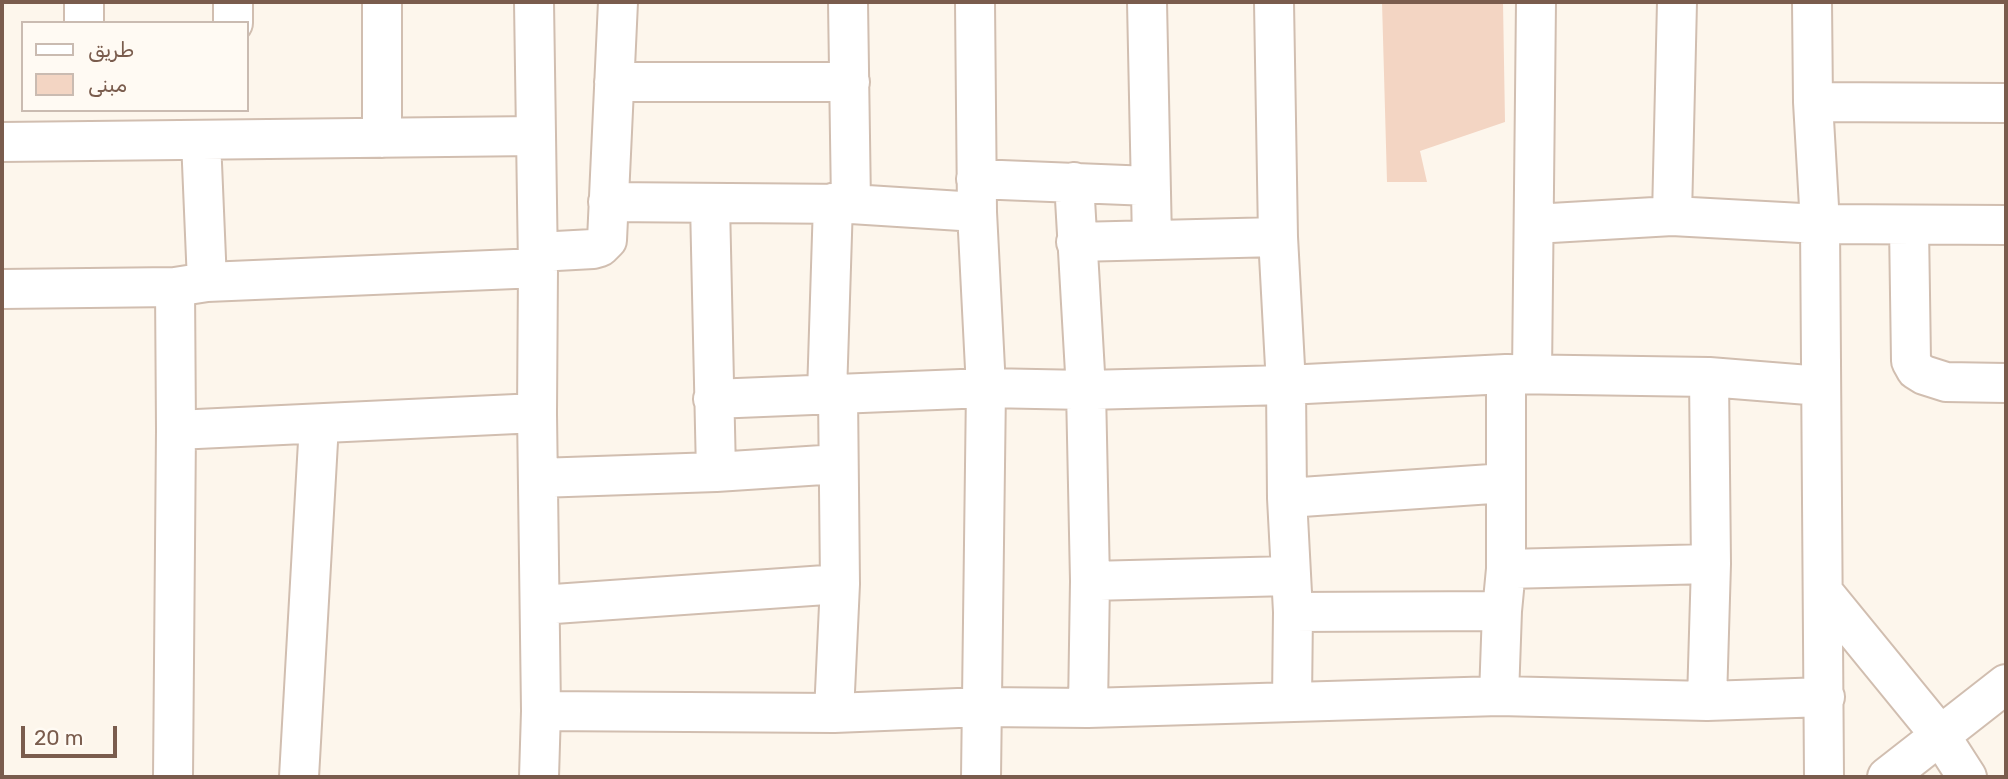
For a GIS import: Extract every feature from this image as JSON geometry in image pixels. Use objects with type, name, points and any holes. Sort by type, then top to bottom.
[{"type":"street","points":[[84,2],[84,21]]},
{"type":"street","points":[[233,2],[233,21]]},
{"type":"street","points":[[382,2],[382,138]]},
{"type":"street","points":[[534,2],[541,711],[539,777]]},
{"type":"street","points":[[2,289],[191,284],[538,260],[593,249],[607,240],[618,2]]},
{"type":"street","points":[[834,713],[840,584],[838,464],[832,395],[850,82],[848,2]]},
{"type":"street","points":[[975,2],[977,195],[986,388],[981,777]]},
{"type":"street","points":[[1147,2],[1152,240]]},
{"type":"street","points":[[1274,2],[1279,237],[1292,594],[1292,701]]},
{"type":"street","points":[[1499,696],[1506,569],[1506,483],[1534,224],[1536,2]]},
{"type":"street","points":[[1672,216],[1677,2]]},
{"type":"street","points":[[1812,2],[1813,102],[1820,224],[1824,777]]},
{"type":"street","points":[[614,82],[850,82]]},
{"type":"street","points":[[1813,102],[2006,103]]},
{"type":"street","points":[[2,142],[84,126],[382,138],[535,136]]},
{"type":"street","points":[[173,777],[176,430],[191,284],[223,130]]},
{"type":"street","points":[[608,202],[842,203],[977,195],[1074,182],[1150,186]]},
{"type":"street","points":[[1074,182],[1086,390],[1090,581],[1088,708]]},
{"type":"street","points":[[710,204],[716,472]]},
{"type":"street","points":[[1534,224],[1672,216],[1820,224],[2006,225]]},
{"type":"street","points":[[1909,226],[1911,361],[1916,370],[1946,382],[2006,383]]},
{"type":"street","points":[[1076,242],[1279,237]]},
{"type":"street","points":[[713,399],[986,388],[1086,390],[1286,385],[1519,374],[1709,377],[1821,386]]},
{"type":"street","points":[[1707,701],[1711,564],[1709,377]]},
{"type":"street","points":[[176,430],[537,413]]},
{"type":"street","points":[[299,777],[319,424]]},
{"type":"street","points":[[538,478],[716,472],[838,464]]},
{"type":"street","points":[[1287,498],[1506,483]]},
{"type":"street","points":[[1506,569],[1711,564]]},
{"type":"street","points":[[1090,581],[1502,611]]},
{"type":"street","points":[[540,605],[840,584]]},
{"type":"street","points":[[1824,593],[1940,735],[1967,777]]},
{"type":"street","points":[[1887,777],[2006,684]]},
{"type":"street","points":[[541,711],[834,713],[983,707],[1088,708],[1499,696],[1707,701],[1825,697]]},
{"type":"building","points":[[1382,2],[1503,2],[1505,122],[1420,151],[1427,182],[1387,182]]}]
